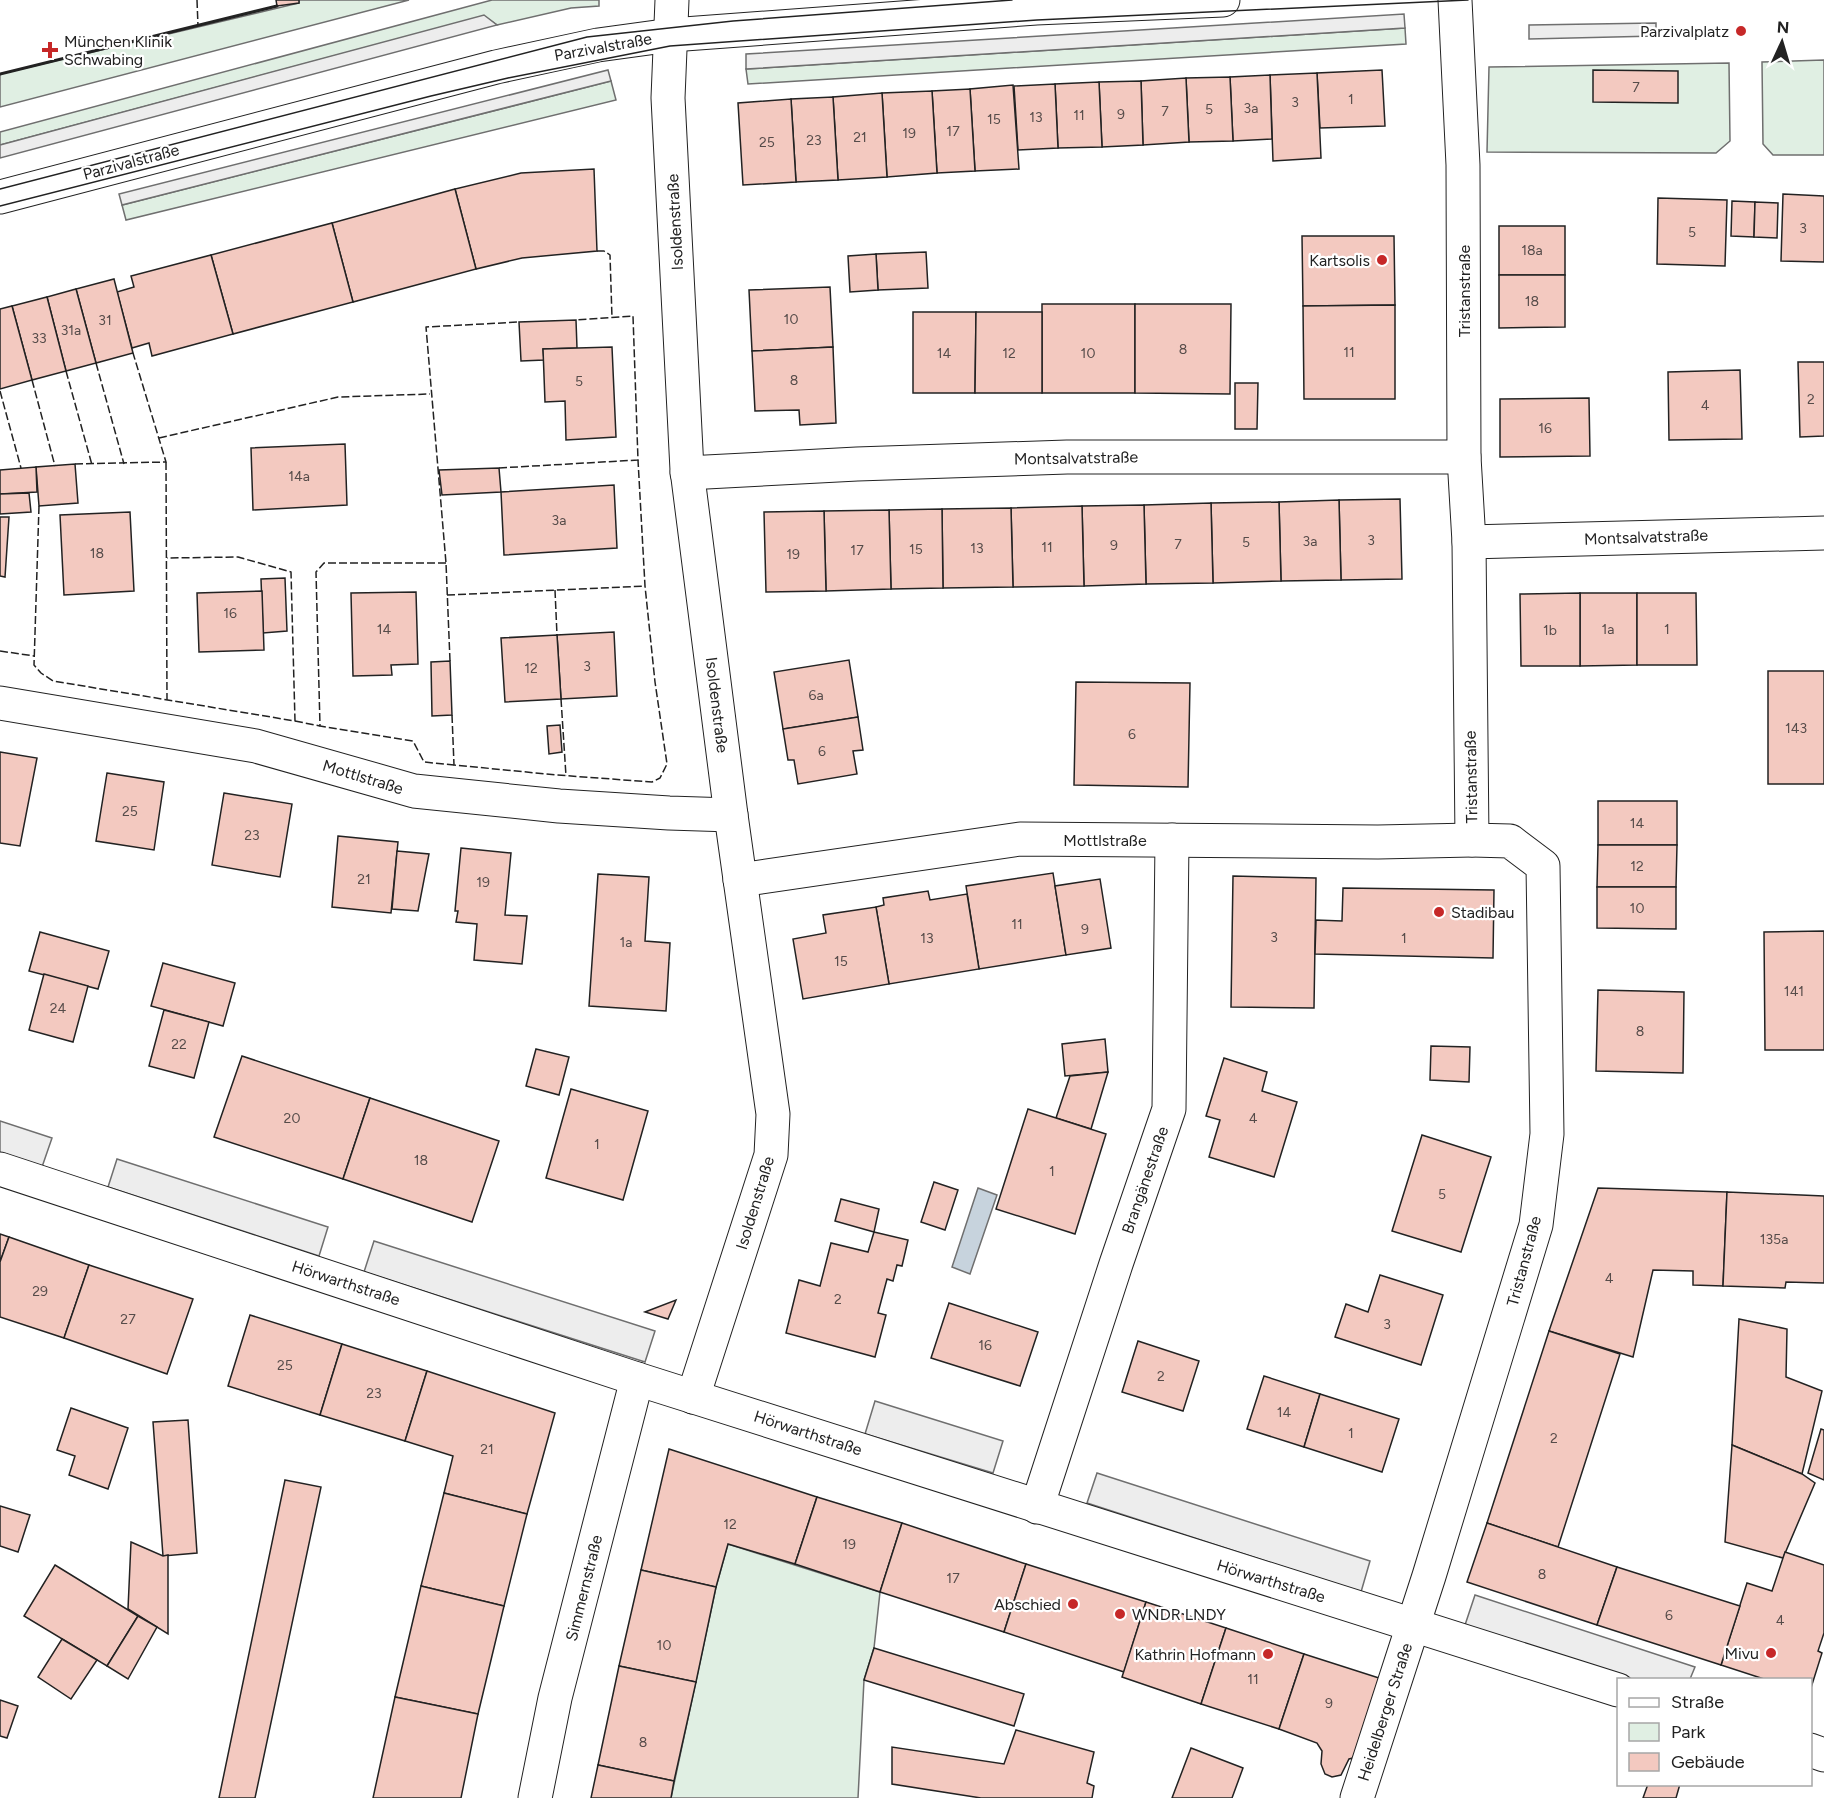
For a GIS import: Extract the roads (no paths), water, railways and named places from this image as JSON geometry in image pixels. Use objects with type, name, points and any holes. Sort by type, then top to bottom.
[{"type":"street","name":"Isoldenstraße","points":[[672,0],[668,98],[687,473],[731,815],[773,1114],[771,1155],[693,1397]]},
{"type":"street","name":"Parzivalstraße","points":[[0,196],[496,67],[598,45],[671,35],[1036,8],[1222,0]]},
{"type":"street","name":"Tristanstraße","points":[[1413,1626],[1536,1225],[1548,1134],[1543,866],[1510,841],[1472,840],[1468,542],[1464,457],[1463,165],[1455,0]]},
{"type":"street","name":"Montsalvatstraße","points":[[687,473],[857,464],[1067,457],[1464,457]]},
{"type":"street","name":"Montsalvatstraße","points":[[1468,542],[1824,532]]},
{"type":"street","name":"Mottlstraße","points":[[0,703],[256,746],[414,792],[559,806],[731,815]]},
{"type":"street","name":"Mottlstraße","points":[[740,880],[1020,839],[1378,842],[1472,840]]},
{"type":"street","name":"Brangänestraße","points":[[1037,1508],[1169,1109],[1172,840]]},
{"type":"street","name":"Hörwarthstraße","points":[[0,1168],[637,1379],[1037,1508],[1617,1690]]},
{"type":"street","name":"Simmernstraße","points":[[535,1798],[555,1698],[637,1379]]},
{"type":"street","name":"Heidelberger Straße","points":[[1358,1798],[1413,1626]]},
{"type":"tram line","points":[[0,189],[587,37],[733,21],[1012,0]]},
{"type":"tram line","points":[[0,206],[431,96],[508,78],[670,46],[1037,20],[1468,0]]},
{"type":"place","name":"Parzivalplatz","points":[[1741,31]]},
{"type":"place","name":"München Klinik Schwabing","points":[[50,50]]},
{"type":"place","name":"Kartsolis","points":[[1382,260]]},
{"type":"place","name":"Stadibau","points":[[1439,912]]},
{"type":"place","name":"Abschied","points":[[1073,1604]]},
{"type":"place","name":"WNDR LNDY","points":[[1120,1614]]},
{"type":"place","name":"Mivu","points":[[1771,1653]]},
{"type":"place","name":"Kathrin Hofmann","points":[[1268,1654]]}]
